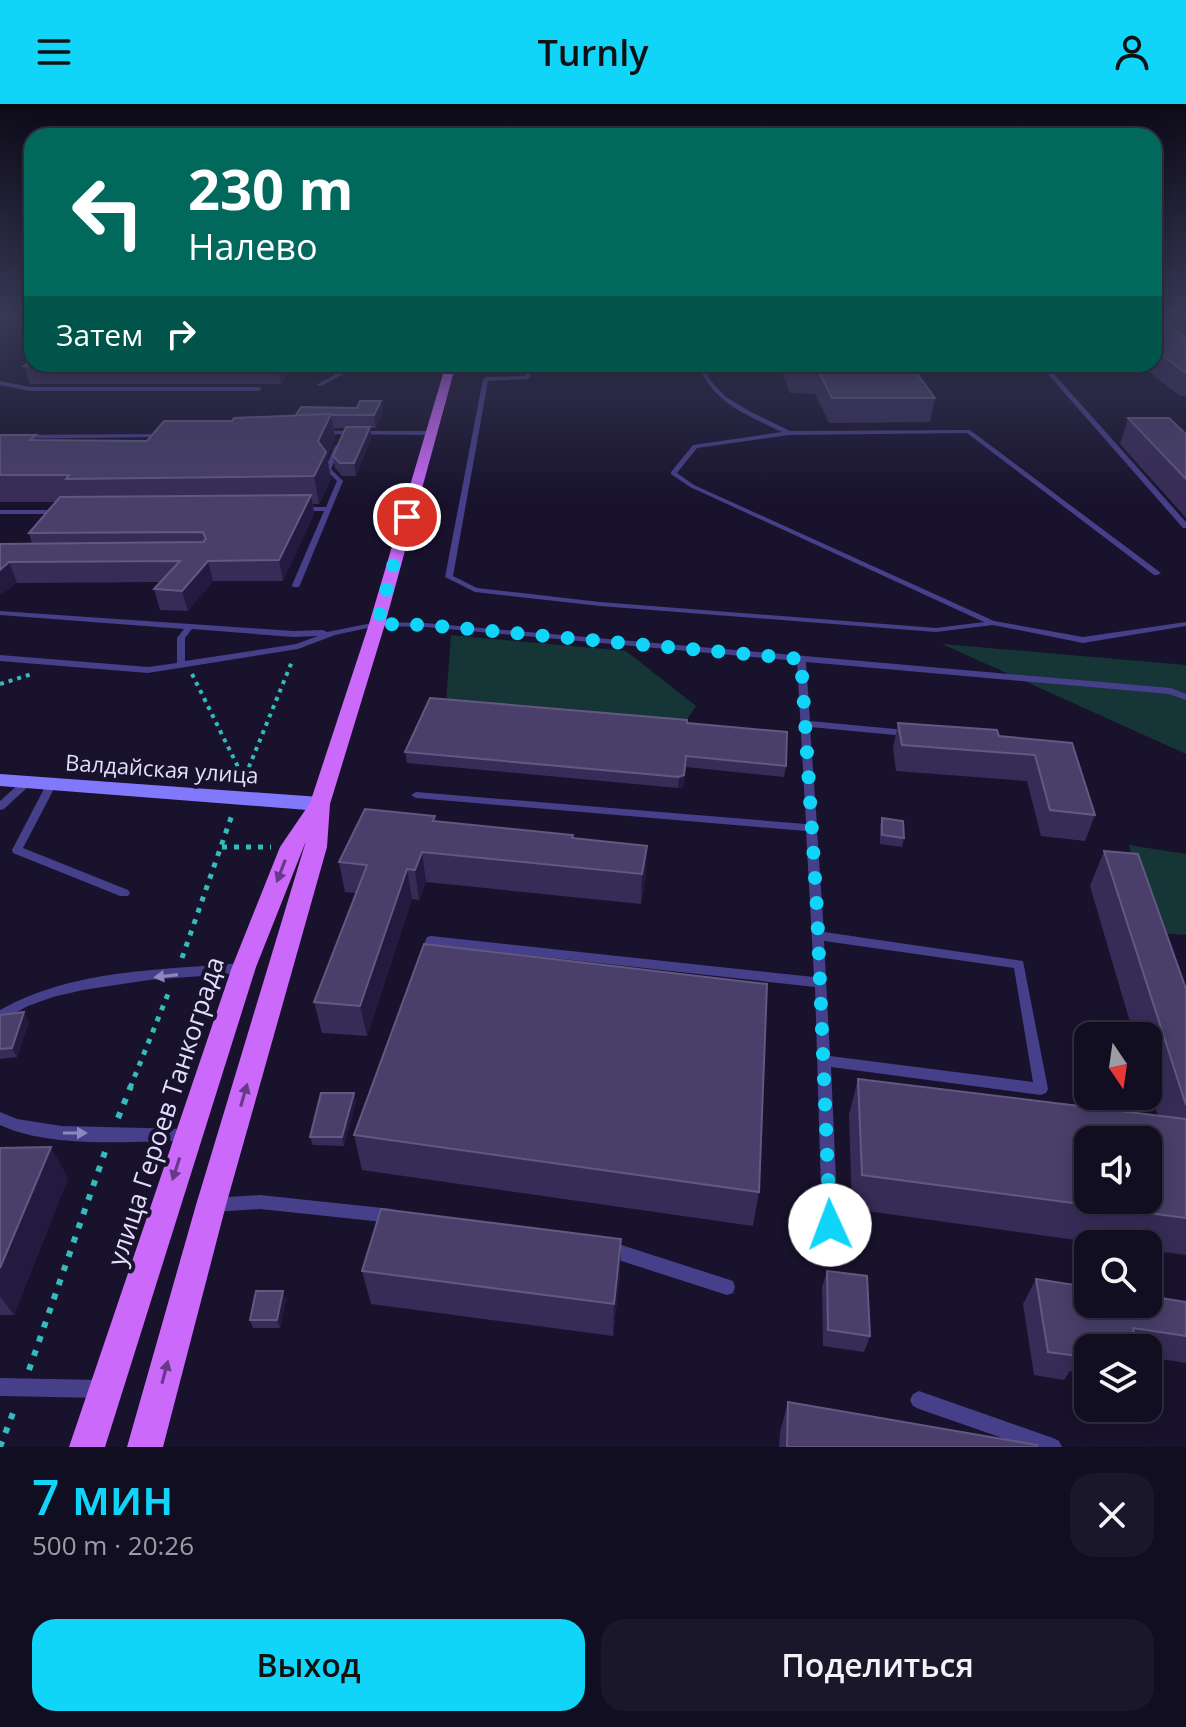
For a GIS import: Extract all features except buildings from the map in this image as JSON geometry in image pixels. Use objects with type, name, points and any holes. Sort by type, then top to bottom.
[{"type":"main road","name":"улица Героев Танкограда","points":[[145,1447],[211,1205],[316,847],[320,804],[377,624],[447,378]]},
{"type":"main road","name":"улица Героев Танкограда","points":[[87,1447],[244,967],[291,847],[320,804]]},
{"type":"street","name":"Валдайская улица","points":[[0,780],[51,785],[240,789],[320,804]]},
{"type":"lane","points":[[319,385],[333,378]]},
{"type":"lane","points":[[527,378],[486,379],[449,577],[475,590],[600,604],[936,630],[993,623]]},
{"type":"lane","points":[[704,378],[713,391],[789,433]]},
{"type":"lane","points":[[1054,378],[1186,526]]},
{"type":"lane","points":[[0,383],[30,389],[259,389]]},
{"type":"lane","points":[[1157,573],[968,431],[789,433],[695,446],[673,473],[692,486],[993,623],[1083,640],[1186,624]]},
{"type":"lane","points":[[317,433],[431,433]]},
{"type":"lane","points":[[296,585],[340,481],[328,469],[344,433]]},
{"type":"lane","points":[[0,437],[174,435]]},
{"type":"lane","points":[[297,509],[328,509]]},
{"type":"lane","points":[[0,512],[67,512]]},
{"type":"lane","points":[[0,613],[293,634],[333,633]]},
{"type":"lane","points":[[0,622],[15,614]]},
{"type":"lane","points":[[0,658],[148,670],[298,646],[333,633],[377,624],[425,625],[1171,691],[1186,697]]},
{"type":"lane","points":[[184,664],[181,638],[189,627]]},
{"type":"lane","points":[[801,659],[819,936],[830,1225]]},
{"type":"lane","points":[[807,724],[914,734]]},
{"type":"lane","points":[[0,807],[26,783]]},
{"type":"lane","points":[[51,785],[17,850],[124,893]]},
{"type":"lane","points":[[416,795],[813,828]]},
{"type":"lane","points":[[819,936],[1019,964],[1041,1089],[824,1061]]},
{"type":"lane","points":[[420,969],[431,940],[821,983]]},
{"type":"lane","points":[[0,1016],[19,1003],[62,988],[244,967]]},
{"type":"lane","points":[[0,1118],[10,1125],[60,1133],[187,1135]]},
{"type":"lane","points":[[211,1205],[260,1202],[402,1217]]},
{"type":"lane","points":[[591,1243],[727,1287]]},
{"type":"lane","points":[[0,1387],[106,1389]]},
{"type":"lane","points":[[919,1400],[1053,1447]]},
{"type":"path","points":[[240,789],[298,646]]},
{"type":"path","points":[[184,664],[240,789]]},
{"type":"green space","points":[[451,635],[626,651],[696,706],[685,722],[446,702]]},
{"type":"green space","points":[[942,644],[1186,665],[1186,754]]},
{"type":"green space","points":[[1129,845],[1186,854],[1186,935],[1149,932]]},
{"type":"route","points":[[407,517],[377,624],[425,625],[801,659],[809,744],[830,1225]]}]
